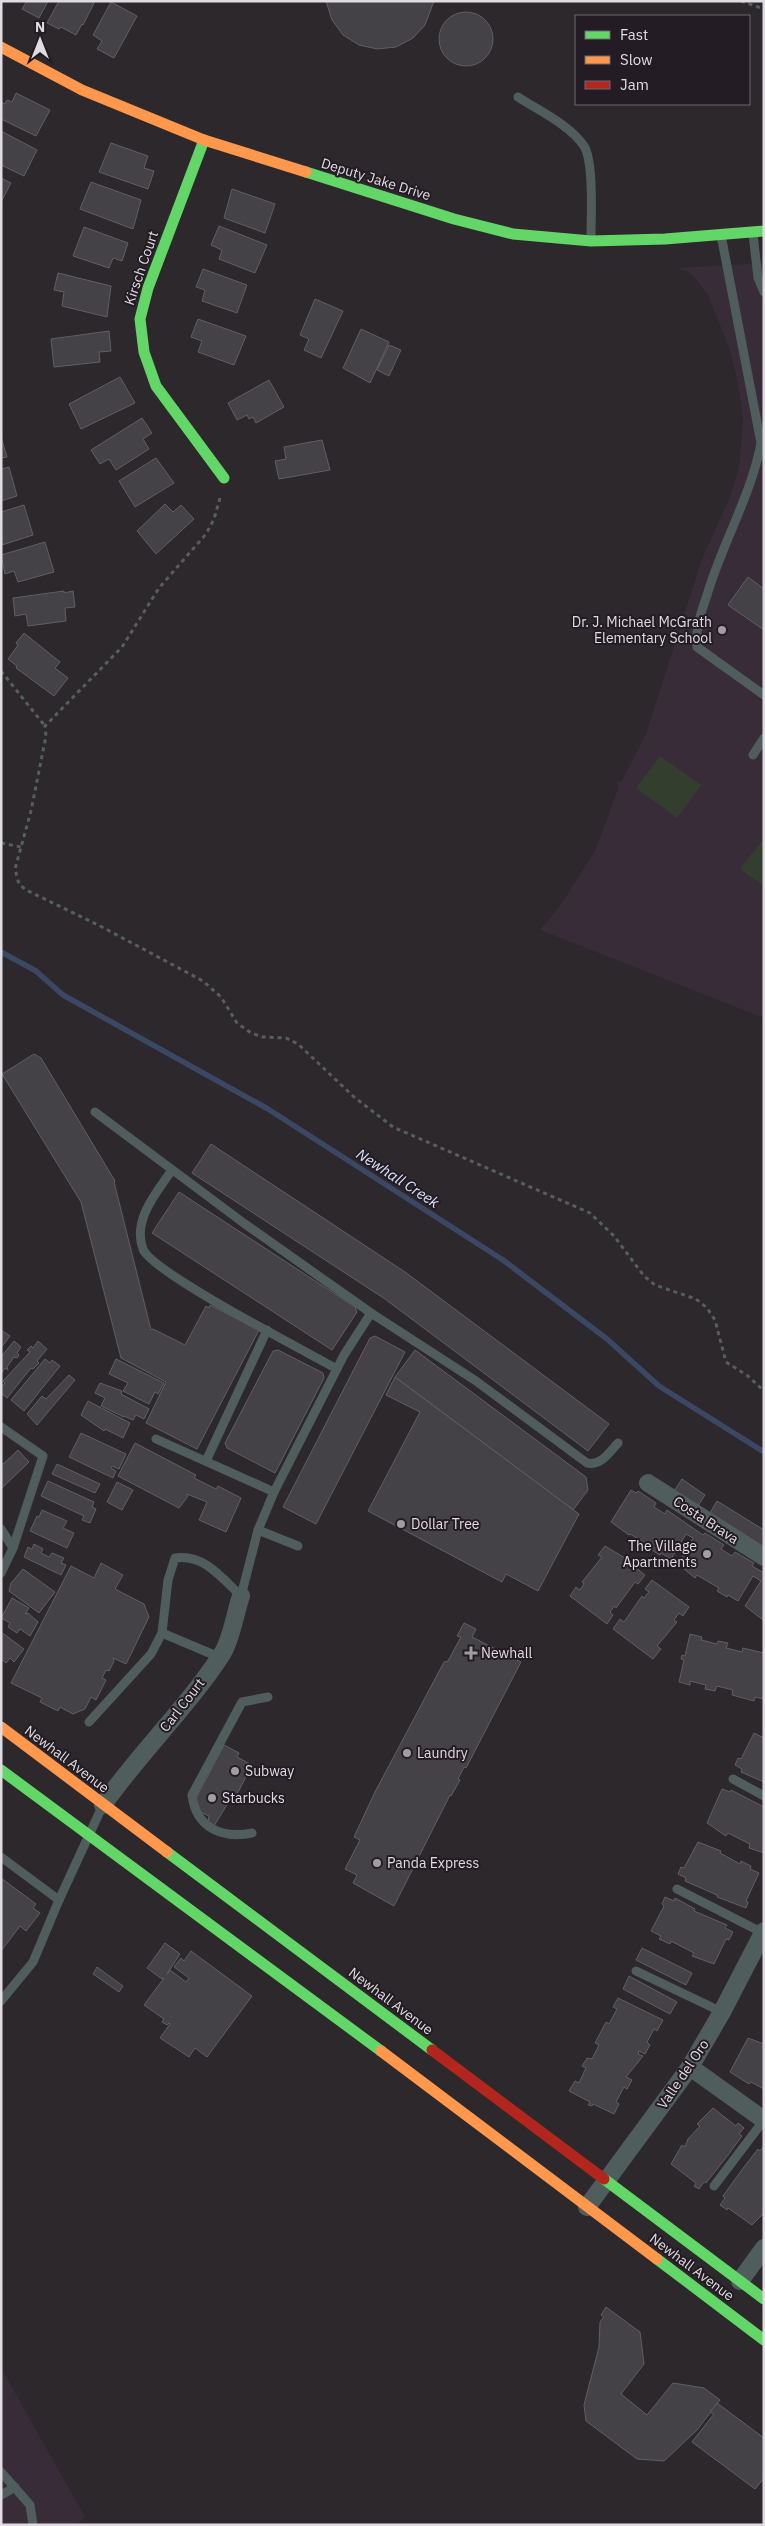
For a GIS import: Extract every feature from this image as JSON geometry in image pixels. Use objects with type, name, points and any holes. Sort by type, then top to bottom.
[{"type":"main road","name":"Deputy Jake Drive","points":[[1,47],[82,90],[204,140],[454,219],[513,234],[591,241],[758,232]]},
{"type":"main road","name":"Kirsch Court","points":[[204,140],[148,288],[140,319],[144,352],[156,386],[224,478]]},
{"type":"main road","name":"Newhall Avenue","points":[[1,1727],[607,2182],[763,2296]]},
{"type":"main road","name":"Newhall Avenue","points":[[1,1770],[371,2042],[764,2340]]},
{"type":"main road","points":[[371,2042],[388,2018]]},
{"type":"street","name":"Costa Brava","points":[[648,1483],[764,1557]]},
{"type":"street","name":"Carl Court","points":[[103,1805],[123,1776],[169,1722],[223,1652],[241,1596]]},
{"type":"street","name":"Valle del Oro","points":[[587,2207],[690,2067],[722,2012],[763,1932]]},
{"type":"street","points":[[690,2067],[764,2120]]},
{"type":"street","points":[[740,2281],[764,2248]]},
{"type":"lane","points":[[518,97],[568,130],[584,147],[590,175],[591,241]]},
{"type":"lane","points":[[758,232],[758,278],[764,292]]},
{"type":"lane","points":[[721,235],[762,444],[756,469],[717,561],[695,632],[697,647],[764,695]]},
{"type":"lane","points":[[753,754],[764,738]]},
{"type":"lane","points":[[94,1112],[371,1313],[476,1381],[587,1463],[601,1462],[618,1443]]},
{"type":"lane","points":[[172,1170],[146,1209],[141,1226],[143,1250],[156,1264],[194,1290],[337,1369]]},
{"type":"lane","points":[[89,1722],[151,1654],[162,1633],[168,1580],[175,1558],[188,1556],[206,1563],[241,1596],[258,1530],[274,1492],[337,1369],[371,1313]]},
{"type":"lane","points":[[206,1461],[267,1330]]},
{"type":"lane","points":[[1,1427],[44,1456],[13,1548],[1,1573]]},
{"type":"lane","points":[[156,1439],[274,1492]]},
{"type":"lane","points":[[1,1529],[13,1548]]},
{"type":"lane","points":[[258,1530],[298,1546]]},
{"type":"lane","points":[[162,1633],[219,1657]]},
{"type":"lane","points":[[252,1833],[235,1836],[221,1833],[205,1824],[194,1808],[192,1795],[242,1702],[268,1696]]},
{"type":"lane","points":[[733,1779],[764,1796]]},
{"type":"lane","points":[[1,2001],[33,1962],[59,1900],[103,1805]]},
{"type":"lane","points":[[1,1857],[59,1900]]},
{"type":"lane","points":[[677,1889],[763,1932]]},
{"type":"lane","points":[[636,1971],[722,2012]]},
{"type":"lane","points":[[714,2186],[764,2120]]},
{"type":"lane","points":[[1,2472],[30,2505],[33,2525]]},
{"type":"lane","points":[[1,2495],[15,2487]]},
{"type":"path","points":[[742,1],[764,9]]},
{"type":"path","points":[[45,726],[122,647],[159,588],[206,534],[214,518],[224,478]]},
{"type":"path","points":[[1,671],[45,726],[46,736],[31,811],[15,869],[19,884],[26,890],[102,927],[202,981],[221,997],[237,1022],[251,1033],[263,1037],[286,1038],[298,1044],[354,1097],[394,1127],[590,1214],[614,1236],[644,1276],[655,1284],[696,1299],[707,1308],[714,1320],[726,1362],[748,1376],[764,1391]]},
{"type":"path","points":[[1,843],[21,848]]},
{"type":"shaded area","name":"Dr. J. Michael McGrath Elementary School","points":[[764,263],[764,1018],[540,930],[560,906],[595,851],[619,786],[617,784],[618,781],[621,782],[646,734],[702,559],[729,499],[739,468],[743,419],[739,389],[730,350],[708,295],[697,280],[688,272],[678,268]]},
{"type":"shaded area","points":[[1,2368],[85,2517],[76,2525],[1,2525]]},
{"type":"green space","points":[[660,756],[701,785],[677,818],[636,788]]},
{"type":"green space","points":[[764,838],[764,886],[740,869]]},
{"type":"building","points":[[27,1],[48,1],[39,18],[22,9]]},
{"type":"building","points":[[59,1],[95,1],[76,35],[61,27],[59,29],[47,23]]},
{"type":"building","points":[[326,1],[434,1],[425,25],[413,38],[396,47],[377,49],[359,45],[343,35],[332,20]]},
{"type":"building","points":[[111,2],[137,16],[114,58],[97,49],[102,41],[93,35]]},
{"type":"building","points":[[466,12],[476,14],[485,20],[491,29],[493,39],[491,49],[485,58],[476,64],[466,66],[456,64],[447,58],[441,49],[439,39],[441,29],[447,20],[456,14]]},
{"type":"building","points":[[16,93],[50,110],[36,136],[1,119],[1,102],[5,104],[7,100],[12,102]]},
{"type":"building","points":[[1,131],[37,150],[24,176],[1,165]]},
{"type":"building","points":[[111,143],[148,156],[144,168],[154,171],[148,189],[99,172]]},
{"type":"building","points":[[1,178],[11,183],[1,202]]},
{"type":"building","points":[[91,182],[141,200],[133,229],[80,209]]},
{"type":"building","points":[[232,189],[275,204],[265,233],[224,218]]},
{"type":"building","points":[[219,226],[267,245],[255,273],[219,259],[222,250],[211,245]]},
{"type":"building","points":[[84,227],[128,243],[122,261],[113,258],[109,268],[73,256]]},
{"type":"building","points":[[203,269],[247,285],[237,313],[202,301],[205,290],[196,287]]},
{"type":"building","points":[[58,273],[111,286],[107,317],[62,306],[64,292],[54,290]]},
{"type":"building","points":[[315,299],[343,311],[321,358],[304,350],[309,339],[300,335]]},
{"type":"building","points":[[198,319],[246,336],[234,365],[198,352],[202,341],[191,337]]},
{"type":"building","points":[[361,329],[389,342],[370,383],[343,368]]},
{"type":"building","points":[[109,331],[111,351],[99,352],[100,362],[54,367],[51,339]]},
{"type":"building","points":[[389,345],[401,350],[389,376],[377,370]]},
{"type":"building","points":[[120,377],[135,403],[81,429],[69,404]]},
{"type":"building","points":[[269,380],[284,407],[256,423],[253,417],[249,419],[247,415],[237,420],[228,403]]},
{"type":"building","points":[[142,418],[152,433],[143,439],[149,449],[116,470],[109,459],[100,464],[91,450]]},
{"type":"building","points":[[1,437],[7,457],[1,458]]},
{"type":"building","points":[[322,440],[330,470],[279,479],[275,461],[286,459],[284,447]]},
{"type":"building","points":[[156,458],[174,483],[135,507],[119,481]]},
{"type":"building","points":[[9,467],[17,496],[1,501],[1,469]]},
{"type":"building","points":[[165,504],[173,512],[181,505],[194,519],[156,554],[137,531]]},
{"type":"building","points":[[24,505],[33,535],[2,545],[1,512]]},
{"type":"building","points":[[45,542],[54,572],[18,582],[14,571],[5,574],[1,555]]},
{"type":"building","points":[[748,577],[764,589],[764,630],[728,605]]},
{"type":"building","points":[[64,591],[64,593],[73,591],[75,607],[65,608],[66,621],[28,626],[26,614],[15,616],[13,598]]},
{"type":"building","points":[[24,633],[60,662],[55,668],[68,678],[54,696],[16,668],[17,666],[8,659],[18,645],[16,643]]},
{"type":"building","points":[[34,1054],[41,1058],[115,1181],[151,1330],[153,1329],[185,1345],[206,1306],[209,1308],[210,1305],[259,1330],[197,1449],[146,1423],[166,1382],[121,1358],[81,1202],[2,1074]]},
{"type":"building","points":[[211,1144],[405,1272],[609,1424],[588,1451],[385,1299],[192,1173]]},
{"type":"building","points":[[179,1192],[355,1307],[357,1312],[332,1350],[152,1233]]},
{"type":"building","points":[[1,1330],[10,1336],[1,1348]]},
{"type":"building","points":[[375,1336],[405,1352],[316,1524],[283,1507],[370,1338]]},
{"type":"building","points":[[14,1341],[21,1347],[17,1353],[19,1355],[17,1358],[14,1357],[7,1367],[8,1370],[5,1368],[1,1374],[1,1357]]},
{"type":"building","points":[[38,1341],[47,1349],[37,1361],[39,1363],[33,1369],[31,1368],[7,1398],[1,1393],[1,1387],[5,1383],[3,1381],[30,1352],[27,1350],[31,1346],[33,1348]]},
{"type":"building","points":[[278,1350],[323,1373],[324,1378],[275,1473],[227,1448],[225,1443],[273,1351]]},
{"type":"building","points":[[415,1350],[586,1477],[588,1490],[573,1510],[395,1377]]},
{"type":"building","points":[[45,1359],[50,1363],[52,1360],[60,1366],[24,1411],[11,1400]]},
{"type":"building","points":[[116,1359],[164,1383],[158,1394],[155,1392],[149,1404],[123,1391],[128,1383],[109,1374]]},
{"type":"building","points":[[69,1375],[75,1380],[37,1425],[27,1414],[42,1396],[46,1399]]},
{"type":"building","points":[[395,1377],[579,1514],[538,1591],[506,1574],[502,1582],[368,1511],[420,1412],[386,1395]]},
{"type":"building","points":[[100,1383],[122,1391],[121,1394],[149,1409],[144,1419],[136,1415],[133,1420],[101,1406],[105,1398],[95,1393]]},
{"type":"building","points":[[88,1401],[130,1423],[123,1438],[105,1429],[104,1431],[81,1415]]},
{"type":"building","points":[[81,1433],[126,1454],[119,1469],[112,1466],[111,1468],[116,1471],[113,1478],[69,1457]]},
{"type":"building","points":[[135,1443],[196,1475],[194,1478],[216,1489],[218,1486],[241,1498],[226,1532],[199,1520],[207,1502],[187,1494],[188,1496],[179,1508],[118,1476]]},
{"type":"building","points":[[18,1450],[29,1462],[1,1489],[1,1466]]},
{"type":"building","points":[[57,1464],[100,1484],[95,1493],[52,1474]]},
{"type":"building","points":[[682,1479],[705,1495],[698,1506],[674,1491]]},
{"type":"building","points":[[48,1481],[94,1502],[92,1507],[96,1509],[90,1523],[82,1520],[84,1516],[41,1496]]},
{"type":"building","points":[[117,1482],[133,1490],[122,1510],[107,1502]]},
{"type":"building","name":"The Village Apartments","points":[[631,1490],[636,1493],[638,1491],[656,1503],[654,1507],[665,1514],[667,1510],[703,1535],[705,1533],[724,1545],[721,1549],[732,1556],[735,1552],[754,1563],[752,1566],[764,1573],[763,1620],[745,1606],[761,1581],[753,1576],[738,1601],[728,1595],[727,1597],[717,1591],[719,1588],[697,1575],[695,1578],[678,1564],[693,1538],[686,1534],[671,1559],[650,1549],[652,1547],[629,1535],[611,1522]]},
{"type":"building","points":[[717,1501],[764,1530],[764,1547],[710,1513]]},
{"type":"building","points":[[42,1510],[67,1521],[63,1528],[74,1533],[67,1548],[30,1531]]},
{"type":"building","points":[[34,1544],[43,1549],[41,1553],[49,1557],[52,1553],[64,1558],[61,1563],[66,1565],[61,1575],[24,1557],[28,1547],[32,1549]]},
{"type":"building","points":[[605,1546],[625,1558],[627,1556],[631,1564],[645,1575],[638,1584],[635,1582],[616,1608],[614,1606],[610,1612],[613,1615],[607,1624],[570,1596],[576,1587],[580,1590],[584,1584],[582,1582],[602,1557],[598,1555]]},
{"type":"building","points":[[101,1563],[123,1575],[115,1589],[144,1604],[149,1617],[126,1664],[113,1658],[114,1661],[109,1671],[106,1670],[102,1678],[106,1680],[96,1700],[91,1697],[85,1709],[73,1714],[60,1707],[58,1711],[40,1702],[42,1698],[11,1683],[71,1566],[94,1578]]},
{"type":"building","points":[[23,1569],[55,1592],[39,1613],[9,1591],[11,1583]]},
{"type":"building","points":[[652,1580],[689,1607],[683,1616],[679,1613],[674,1620],[677,1622],[657,1646],[661,1649],[653,1659],[613,1629],[620,1619],[624,1622],[642,1596],[644,1598],[649,1592],[645,1589]]},
{"type":"building","points":[[12,1598],[29,1608],[25,1614],[28,1613],[38,1622],[30,1636],[20,1629],[17,1633],[8,1627],[10,1623],[1,1618]]},
{"type":"building","points":[[464,1623],[476,1629],[472,1637],[521,1662],[466,1768],[464,1767],[458,1779],[460,1780],[450,1795],[394,1906],[353,1883],[357,1875],[345,1869],[360,1840],[354,1837],[375,1792],[444,1662],[448,1661],[461,1637],[457,1636]]},
{"type":"building","points":[[1,1632],[24,1649],[14,1662],[10,1658],[6,1663],[1,1659]]},
{"type":"building","points":[[690,1634],[702,1637],[701,1640],[717,1644],[718,1641],[728,1643],[726,1648],[742,1652],[743,1648],[764,1653],[764,1699],[755,1697],[754,1701],[732,1695],[733,1690],[717,1686],[715,1691],[705,1689],[706,1685],[690,1681],[690,1685],[679,1682],[684,1660],[681,1659],[682,1655],[685,1656]]},
{"type":"building","points":[[754,1733],[764,1738],[764,1782],[741,1772],[742,1769],[735,1765],[738,1758],[741,1759]]},
{"type":"building","points":[[224,1745],[239,1753],[237,1757],[252,1765],[235,1798],[231,1798],[214,1826],[208,1823],[209,1816],[198,1811],[195,1800]]},
{"type":"building","points":[[722,1789],[730,1792],[731,1790],[764,1807],[764,1853],[749,1848],[750,1844],[728,1833],[726,1836],[707,1823]]},
{"type":"building","points":[[698,1842],[721,1851],[720,1853],[740,1864],[741,1861],[751,1866],[750,1869],[759,1873],[746,1901],[748,1902],[746,1908],[717,1897],[717,1895],[685,1881],[686,1878],[678,1874],[681,1867],[684,1868]]},
{"type":"building","points":[[1,1878],[36,1904],[33,1908],[40,1913],[26,1931],[20,1926],[1,1951]]},
{"type":"building","points":[[665,1897],[674,1901],[675,1898],[695,1909],[694,1911],[727,1925],[725,1928],[733,1932],[729,1940],[726,1939],[714,1964],[692,1956],[694,1953],[671,1941],[670,1944],[659,1939],[661,1936],[651,1931],[664,1906],[662,1904]]},
{"type":"building","points":[[165,1943],[180,1954],[167,1974],[170,1970],[186,1982],[189,1978],[174,1967],[181,1958],[184,1961],[191,1951],[252,1996],[207,2057],[195,2048],[189,2057],[160,2038],[170,2024],[167,2025],[162,2022],[164,2019],[144,2005],[164,1978],[162,1979],[147,1968]]},
{"type":"building","points":[[642,1948],[692,1973],[686,1985],[636,1960]]},
{"type":"building","points":[[97,1967],[123,1986],[119,1992],[93,1974]]},
{"type":"building","points":[[629,1976],[677,2002],[670,2014],[623,1989]]},
{"type":"building","points":[[618,1998],[663,2020],[657,2031],[654,2029],[647,2042],[650,2045],[645,2054],[639,2051],[638,2054],[643,2056],[626,2077],[632,2080],[627,2089],[624,2087],[616,2102],[619,2104],[614,2114],[593,2104],[592,2106],[588,2105],[590,2102],[569,2091],[575,2081],[579,2083],[586,2068],[582,2066],[587,2058],[592,2059],[599,2045],[595,2043],[606,2022],[609,2024],[617,2009],[613,2007]]},
{"type":"building","points":[[748,2038],[764,2044],[764,2089],[751,2082],[749,2084],[730,2072]]},
{"type":"building","points":[[713,2108],[736,2126],[738,2123],[744,2128],[739,2134],[742,2136],[728,2155],[699,2189],[694,2186],[696,2183],[671,2164],[682,2145],[685,2147],[688,2139],[700,2126],[697,2124]]},
{"type":"building","points":[[764,2146],[764,2213],[752,2225],[728,2208],[727,2210],[720,2205],[725,2198],[723,2196],[744,2167],[758,2149],[760,2151]]},
{"type":"building","points":[[606,2307],[640,2332],[644,2364],[621,2394],[647,2415],[673,2383],[704,2388],[720,2400],[697,2430],[664,2461],[637,2459],[586,2421],[584,2405],[599,2347],[600,2322],[604,2317],[601,2315]]},
{"type":"building","points":[[717,2403],[764,2438],[764,2478],[755,2489],[692,2442],[714,2414],[710,2412]]},
{"type":"waterway","name":"Newhall Creek","points":[[1,952],[36,971],[63,995],[268,1109],[503,1260],[607,1339],[659,1386],[764,1452]]},
{"type":"traffic: fast","points":[[204,140],[148,288],[140,319],[144,352],[156,386],[224,478]]},
{"type":"traffic: fast","points":[[306,172],[454,219],[513,234],[591,241],[665,239],[764,231]]},
{"type":"traffic: fast","points":[[1,1770],[381,2051]]},
{"type":"traffic: fast","points":[[167,1852],[432,2050]]},
{"type":"traffic: fast","points":[[604,2179],[764,2299]]},
{"type":"traffic: fast","points":[[657,2259],[764,2340]]},
{"type":"traffic: slow","points":[[1,47],[82,90],[204,140],[306,172]]},
{"type":"traffic: slow","points":[[1,1727],[167,1852]]},
{"type":"traffic: slow","points":[[381,2051],[657,2259]]},
{"type":"traffic: jam","points":[[432,2050],[604,2179]]},
{"type":"place","name":"Dr. J. Michael McGrath Elementary School","points":[[722,630]]},
{"type":"place","name":"Dollar Tree","points":[[401,1524]]},
{"type":"place","name":"The Village Apartments","points":[[707,1554]]},
{"type":"place","name":"Newhall","points":[[471,1653]]},
{"type":"place","name":"Laundry","points":[[407,1753]]},
{"type":"place","name":"Subway","points":[[235,1771]]},
{"type":"place","name":"Starbucks","points":[[212,1798]]},
{"type":"place","name":"Panda Express","points":[[377,1863]]}]
